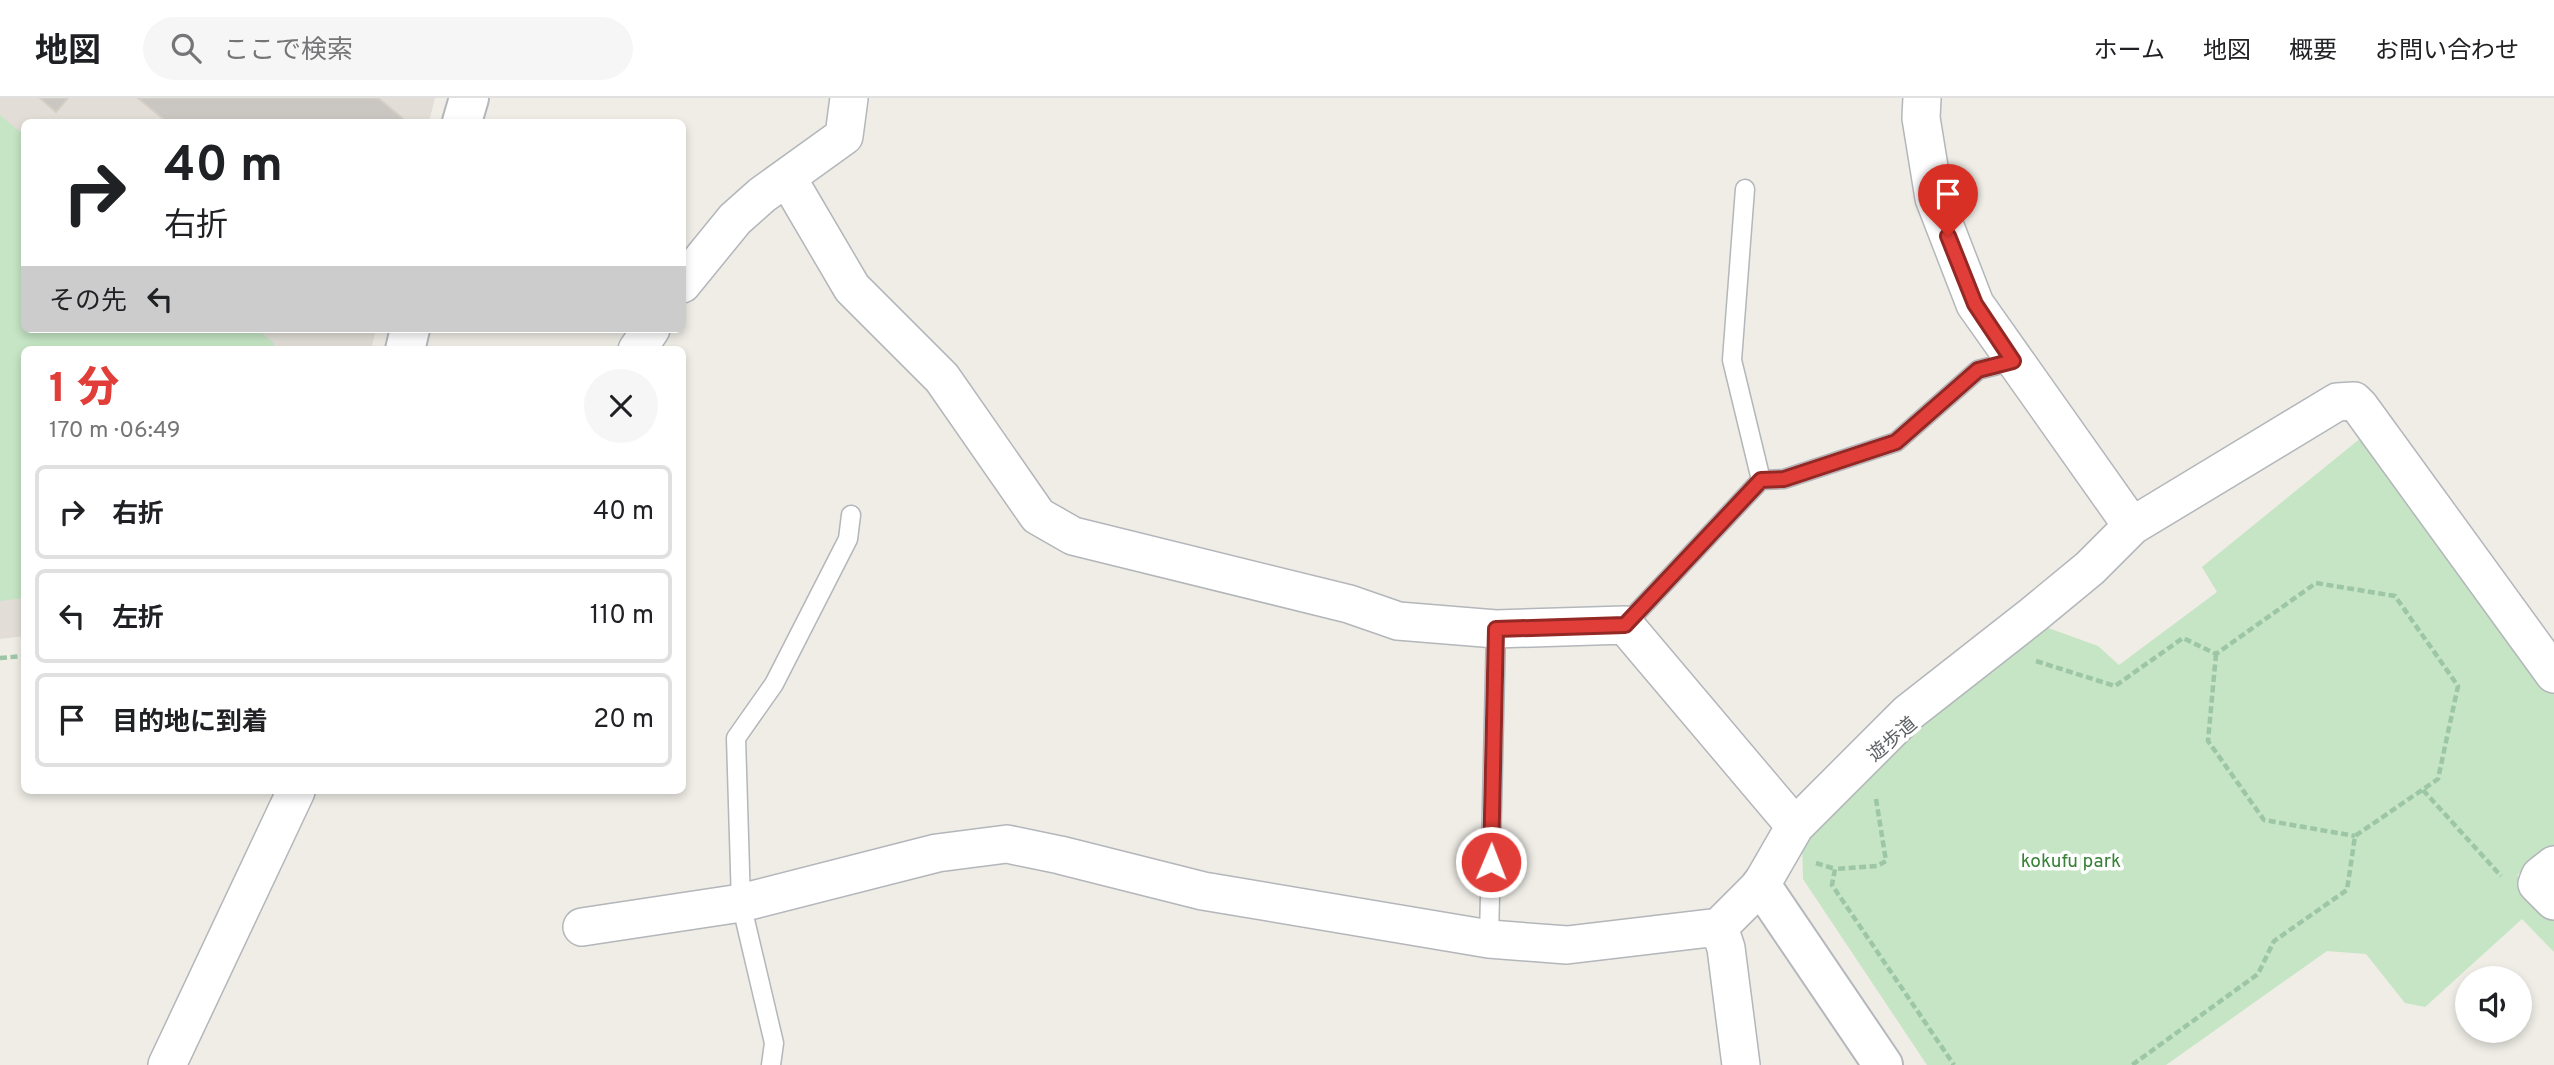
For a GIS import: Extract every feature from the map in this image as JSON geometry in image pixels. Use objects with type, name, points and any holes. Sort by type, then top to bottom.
[{"type":"street","points":[[463,119],[468,98]]},
{"type":"street","points":[[686,279],[735,219],[762,195],[788,179],[844,136],[849,98]]},
{"type":"street","points":[[1922,98],[1921,118],[1934,198],[1975,304],[2132,526]]},
{"type":"street","points":[[788,179],[852,288],[942,378],[1038,516],[1073,536],[1349,604],[1398,621],[1496,629],[1625,625],[1795,826]]},
{"type":"street","points":[[582,927],[741,903],[937,853],[1007,844],[1203,891],[1489,939],[1567,945],[1720,927],[1761,885],[1795,826],[1908,713],[2034,615],[2090,568],[2132,526],[2337,402],[2354,401],[2554,674]]},
{"type":"street","points":[[167,1065],[295,794]]},
{"type":"street","points":[[2554,865],[2540,876],[2537,884],[2554,901]]},
{"type":"street","points":[[1761,885],[1883,1065]]},
{"type":"street","points":[[1720,927],[1726,948],[1741,1065]]},
{"type":"lane","points":[[1745,189],[1732,360],[1761,480]]},
{"type":"lane","points":[[1625,625],[1761,480],[1784,479],[1896,442],[1978,370],[2013,361]]},
{"type":"lane","points":[[771,1065],[774,1043],[741,903],[736,738],[774,684],[848,539],[851,515]]},
{"type":"lane","points":[[1489,939],[1496,629]]},
{"type":"path","points":[[2316,583],[2395,596],[2458,686],[2438,779],[2423,790],[2355,836],[2264,820],[2208,741],[2216,654],[2316,583]]},
{"type":"path","points":[[2025,657],[2115,686],[2183,638],[2216,654]]},
{"type":"path","points":[[0,658],[21,656]]},
{"type":"path","points":[[2423,790],[2502,877]]},
{"type":"path","name":"遊歩道","points":[[1876,793],[1886,861],[1877,866],[1835,869],[1832,885],[1954,1065]]},
{"type":"path","points":[[2132,1065],[2258,974],[2274,941],[2347,890],[2355,836]]},
{"type":"shaded area","points":[[0,98],[435,98],[430,119],[21,119],[21,333],[375,333],[372,346],[21,346],[21,636],[0,639]]},
{"type":"green space","points":[[0,115],[21,132],[21,333],[262,333],[274,346],[21,346],[21,598],[0,601]]},
{"type":"green space","name":"kokufu park","points":[[2367,433],[2554,688],[2554,846],[2517,875],[2554,914],[2554,952],[2522,919],[2470,966],[2455,966],[2455,980],[2425,1007],[2405,1003],[2366,954],[2327,951],[2166,1065],[1927,1065],[1803,879],[1802,841],[1875,758],[2040,625],[2098,646],[2119,665],[2217,592],[2202,567]]},
{"type":"building","points":[[40,98],[68,98],[56,112]]},
{"type":"building","points":[[138,98],[378,98],[403,119],[163,119]]},
{"type":"route","points":[[1491,862],[1496,629],[1625,625],[1761,480],[1784,479],[1896,442],[1978,370],[2013,361],[1975,304],[1948,236]]}]
